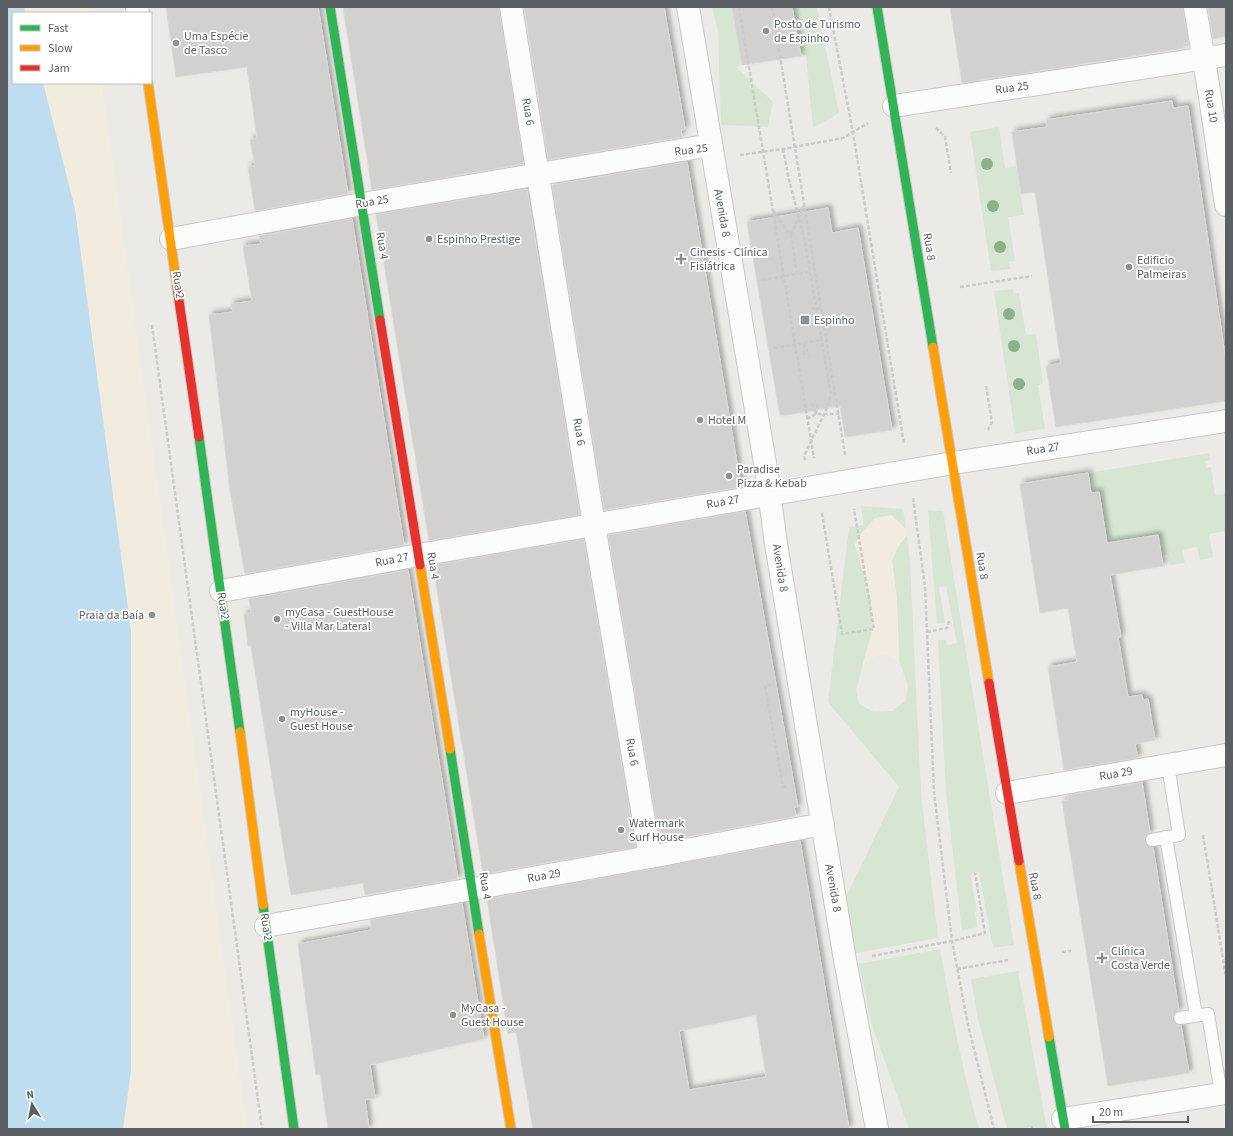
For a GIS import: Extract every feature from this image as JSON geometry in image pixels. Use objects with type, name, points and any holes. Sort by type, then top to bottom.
[{"type":"street","name":"Rua 4","points":[[330,7],[512,1129]]},
{"type":"street","name":"Rua 6","points":[[510,7],[594,525],[650,857]]},
{"type":"street","name":"Avenida 8","points":[[688,7],[770,494],[776,544],[823,824],[877,1129]]},
{"type":"street","name":"Rua 8","points":[[877,7],[1006,793],[1064,1124]]},
{"type":"street","name":"Rua 10","points":[[1195,7],[1226,205]]},
{"type":"street","name":"Rua 25","points":[[894,106],[1226,55]]},
{"type":"street","name":"Rua 2","points":[[148,84],[221,591],[294,1129]]},
{"type":"street","name":"Rua 25","points":[[171,238],[711,145]]},
{"type":"street","name":"Rua 27","points":[[221,591],[419,555],[953,463],[1226,421]]},
{"type":"street","name":"Rua 29","points":[[1006,793],[1226,755]]},
{"type":"street","name":"Rua 29","points":[[266,926],[650,857],[823,824]]},
{"type":"street","points":[[1064,1124],[1223,1093]]},
{"type":"lane","points":[[1152,840],[1179,835],[1168,766]]},
{"type":"lane","points":[[1166,837],[1196,1015]]},
{"type":"lane","points":[[1180,1018],[1208,1014],[1223,1093]]},
{"type":"path","points":[[739,7],[815,465]]},
{"type":"path","points":[[772,7],[846,460]]},
{"type":"path","points":[[829,7],[853,133],[915,509],[925,587],[934,792],[952,941],[968,1025],[994,1129]]},
{"type":"path","name":"Rua 25","points":[[711,145],[722,153],[740,156],[783,150],[843,138],[894,106]]},
{"type":"path","points":[[934,127],[945,136],[951,173]]},
{"type":"path","points":[[783,150],[789,180],[804,237],[830,395],[827,408],[804,456]]},
{"type":"path","points":[[791,236],[804,204]]},
{"type":"path","points":[[772,209],[791,236],[797,274]]},
{"type":"path","points":[[760,280],[810,272]]},
{"type":"path","points":[[960,287],[1032,276]]},
{"type":"path","points":[[817,314],[811,308],[821,308]]},
{"type":"path","points":[[152,320],[262,1129]]},
{"type":"path","points":[[784,347],[821,340]]},
{"type":"path","points":[[804,343],[810,358]]},
{"type":"path","points":[[804,343],[804,358]]},
{"type":"path","points":[[986,386],[992,422]]},
{"type":"path","points":[[816,414],[818,402]]},
{"type":"path","points":[[812,403],[816,414]]},
{"type":"path","points":[[807,419],[816,414],[839,414]]},
{"type":"path","points":[[822,511],[842,634],[874,629],[854,506]]},
{"type":"path","points":[[927,632],[947,628],[949,622]]},
{"type":"path","points":[[769,685],[765,686],[783,787],[787,786]]},
{"type":"path","points":[[1202,829],[1226,976]]},
{"type":"path","points":[[846,960],[952,941],[985,933],[975,873]]},
{"type":"path","points":[[957,969],[1009,960]]},
{"type":"green space","points":[[712,7],[732,7],[742,65],[736,67],[773,102],[768,127],[721,125],[718,30]]},
{"type":"green space","points":[[792,7],[817,7],[839,113],[813,128],[806,55],[801,56]]},
{"type":"green space","points":[[999,127],[1005,168],[1016,166],[1024,215],[1008,217],[1015,261],[1009,262],[1010,269],[991,271],[970,132]]},
{"type":"green space","points":[[1013,289],[1014,294],[1019,293],[1026,335],[1036,334],[1043,384],[1038,385],[1045,429],[1015,433],[994,291]]},
{"type":"green space","points":[[1209,453],[1210,460],[1205,461],[1206,468],[1211,467],[1215,495],[1226,494],[1226,531],[1209,534],[1213,557],[1200,560],[1197,547],[1182,550],[1185,563],[1170,565],[1168,555],[1161,555],[1158,535],[1120,541],[1109,553],[1099,492],[1091,493],[1088,473]]},
{"type":"green space","points":[[861,506],[903,509],[906,529],[891,515],[855,544],[871,600],[872,631],[856,690],[859,704],[874,712],[893,711],[906,700],[908,685],[899,661],[897,599],[892,561],[898,547],[907,535],[910,562],[921,794],[938,938],[856,953],[845,899],[899,787],[828,702],[849,527],[864,525]]},
{"type":"green space","points":[[928,510],[943,511],[1014,945],[993,948],[979,872],[970,874],[977,912],[975,912],[977,927],[962,931],[946,793],[938,640],[946,640],[947,645],[957,643],[946,586],[939,587],[945,623],[937,623]]},
{"type":"green space","points":[[940,949],[962,1062],[979,1129],[909,1129],[872,1025],[859,964]]},
{"type":"green space","points":[[1018,971],[1047,1129],[1036,1129],[1036,1126],[1028,1127],[1028,1129],[1007,1129],[978,1019],[971,979]]},
{"type":"sand","points":[[24,7],[91,7],[92,12],[25,12]]},
{"type":"sand","name":"Praia da Baía","points":[[43,84],[102,84],[247,1129],[123,1129],[131,1070],[131,631],[75,209]]},
{"type":"sand","points":[[891,515],[906,529],[907,535],[898,547],[892,561],[897,599],[899,661],[887,656],[879,655],[862,667],[872,631],[871,600],[855,544],[862,532],[875,518]]},
{"type":"water","points":[[7,7],[24,7],[25,12],[12,12],[12,84],[43,84],[75,209],[131,631],[131,1070],[123,1129],[7,1129]]},
{"type":"building","points":[[166,7],[318,7],[348,194],[255,211],[248,167],[255,166],[250,140],[257,138],[247,67],[176,77]]},
{"type":"building","points":[[343,7],[499,7],[524,164],[372,190]]},
{"type":"building","points":[[524,7],[664,7],[685,129],[681,130],[682,137],[548,160]]},
{"type":"building","name":"Posto de Turismo de Espinho","points":[[732,7],[792,7],[801,56],[742,65]]},
{"type":"building","points":[[950,7],[1183,7],[1188,43],[1184,43],[1184,48],[962,83]]},
{"type":"building","points":[[1208,7],[1226,7],[1226,36],[1213,39]]},
{"type":"building","name":"Edificio Palmeiras","points":[[1172,101],[1173,108],[1188,106],[1226,362],[1226,401],[1056,427],[1046,366],[1061,363],[1035,192],[1021,194],[1012,132],[1047,127],[1046,120]]},
{"type":"building","points":[[687,162],[741,487],[604,510],[552,185]]},
{"type":"building","points":[[527,189],[580,515],[429,541],[376,214]]},
{"type":"building","points":[[828,208],[832,233],[858,228],[892,430],[845,437],[840,406],[780,416],[747,222]]},
{"type":"building","points":[[352,219],[404,545],[245,574],[230,491],[209,315],[233,312],[231,304],[252,301],[243,246],[261,244],[259,236]]},
{"type":"building","points":[[1088,473],[1091,493],[1099,492],[1107,543],[1158,535],[1163,566],[1110,575],[1121,637],[1118,637],[1128,697],[1142,695],[1143,700],[1148,699],[1155,740],[1135,744],[1138,758],[1064,770],[1048,667],[1077,662],[1068,608],[1040,613],[1020,484]]},
{"type":"building","points":[[745,511],[798,807],[794,807],[796,816],[660,842],[608,535]]},
{"type":"building","points":[[584,539],[636,847],[483,874],[433,565]]},
{"type":"building","points":[[408,570],[458,879],[365,895],[363,883],[291,895],[251,646],[248,646],[244,614],[251,613],[249,599]]},
{"type":"building","points":[[1142,782],[1150,833],[1147,835],[1145,841],[1147,845],[1153,847],[1179,1011],[1173,1015],[1173,1019],[1177,1025],[1181,1025],[1189,1073],[1108,1086],[1062,801],[1068,800],[1067,795]]},
{"type":"building","points":[[800,841],[849,1129],[533,1129],[516,1032],[508,1034],[487,899]],"holes":[[[756,1015],[766,1077],[689,1090],[679,1031]]]},
{"type":"building","points":[[462,903],[484,1039],[370,1065],[375,1098],[365,1100],[369,1129],[328,1129],[320,1074],[316,1075],[298,944],[371,930],[370,920]]},
{"type":"traffic: fast","points":[[330,7],[380,320]]},
{"type":"traffic: fast","points":[[877,7],[933,347]]},
{"type":"traffic: fast","points":[[199,437],[240,732]]},
{"type":"traffic: fast","points":[[450,749],[479,934]]},
{"type":"traffic: fast","points":[[263,905],[294,1129]]},
{"type":"traffic: fast","points":[[1049,1037],[1065,1129]]},
{"type":"traffic: slow","points":[[148,84],[177,287]]},
{"type":"traffic: slow","points":[[933,347],[989,683]]},
{"type":"traffic: slow","points":[[420,565],[450,749]]},
{"type":"traffic: slow","points":[[240,732],[263,905]]},
{"type":"traffic: slow","points":[[1019,861],[1049,1037]]},
{"type":"traffic: slow","points":[[479,934],[511,1129]]},
{"type":"traffic: jam","points":[[177,287],[199,437]]},
{"type":"traffic: jam","points":[[380,320],[420,565]]},
{"type":"traffic: jam","points":[[989,683],[1019,861]]},
{"type":"place","name":"Posto de Turismo de Espinho","points":[[766,31]]},
{"type":"place","name":"Uma Espécie de Tasco","points":[[176,43]]},
{"type":"place","name":"Espinho Prestige","points":[[429,239]]},
{"type":"place","name":"Cinesis - Clínica Fisiátrica","points":[[681,259]]},
{"type":"place","name":"Edificio Palmeiras","points":[[1129,267]]},
{"type":"place","name":"Espinho","points":[[805,320]]},
{"type":"place","name":"Hotel M","points":[[700,420]]},
{"type":"place","name":"Paradise Pizza & Kebab","points":[[729,476]]},
{"type":"place","name":"Praia da Baía","points":[[152,615]]},
{"type":"place","name":"myCasa - GuestHouse - Villa Mar Lateral","points":[[277,619]]},
{"type":"place","name":"myHouse - Guest House","points":[[282,719]]},
{"type":"place","name":"Watermark Surf House","points":[[621,830]]},
{"type":"place","name":"Clínica Costa Verde","points":[[1102,958]]},
{"type":"place","name":"MyCasa - Guest House","points":[[453,1015]]}]
